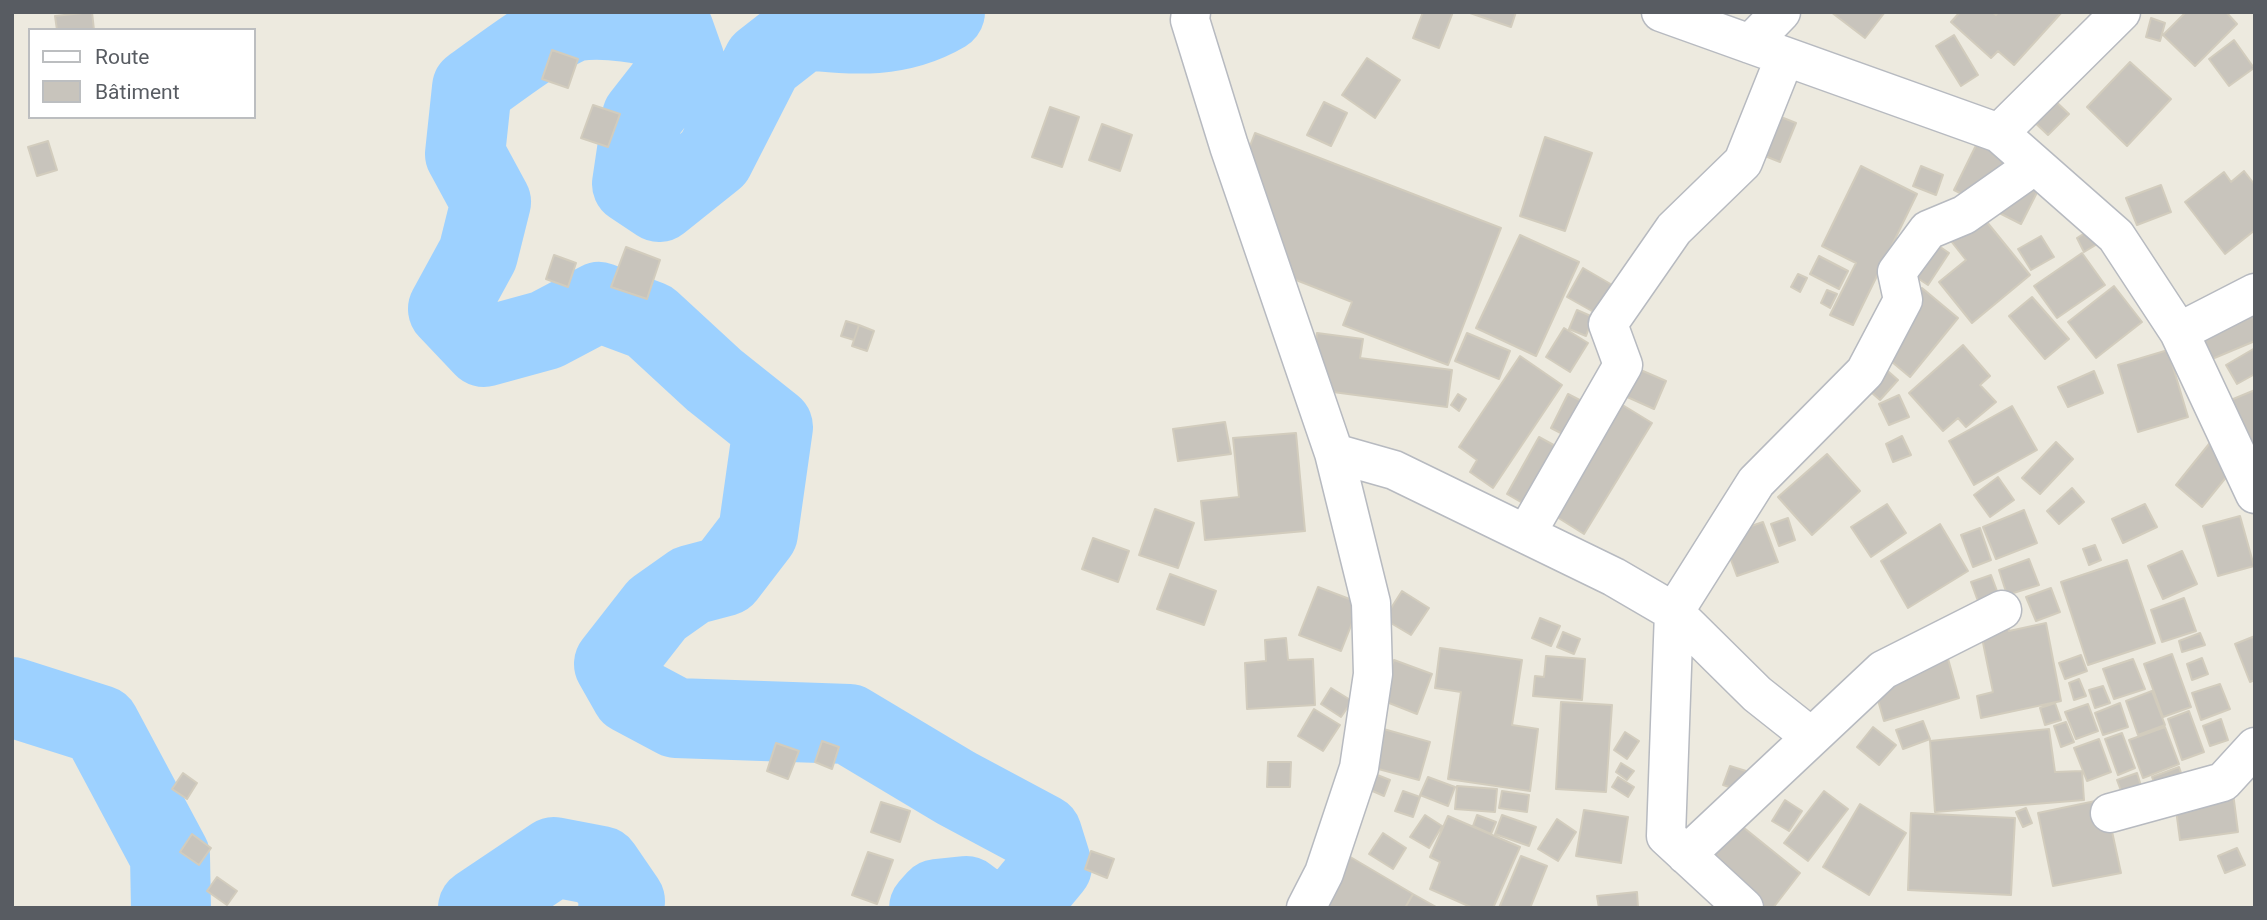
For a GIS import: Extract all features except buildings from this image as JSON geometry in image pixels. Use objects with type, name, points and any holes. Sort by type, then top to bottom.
[{"type":"street","points":[[1191,12],[1190,19],[1229,146],[1334,453],[1371,603],[1373,674],[1359,768],[1324,873],[1306,908]]},
{"type":"street","points":[[1661,12],[1999,134],[2116,236],[2179,332],[2255,495]]},
{"type":"street","points":[[1526,534],[1623,365],[1608,324],[1674,229],[1743,162],[1767,50],[1781,12]]},
{"type":"street","points":[[1999,134],[2121,12]]},
{"type":"street","points":[[1744,908],[1666,836],[1674,612],[1756,482],[1865,372],[1903,300],[1897,272],[1928,230],[1964,215],[2035,165]]},
{"type":"street","points":[[2179,332],[2255,293]]},
{"type":"street","points":[[1334,453],[1394,470],[1614,577],[1674,612],[1757,694],[1810,736]]},
{"type":"street","points":[[1686,855],[1883,670],[2002,610]]},
{"type":"street","points":[[2110,813],[2223,782],[2255,747]]},
{"type":"waterway","points":[[945,12],[928,21],[894,31],[859,34],[804,30],[763,62],[714,158],[659,202],[632,184],[642,117],[685,62],[674,31],[601,20],[577,21],[556,30],[472,88],[465,154],[491,202],[478,254],[448,309],[484,347],[546,330],[599,302],[650,321],[714,380],[773,427],[758,533],[725,576],[691,585],[657,609],[614,664],[631,694],[676,718],[849,724],[956,788],[1042,834],[1052,866],[1024,900],[1010,908]]},
{"type":"waterway","points":[[12,697],[100,725],[170,856],[171,908]]},
{"type":"waterway","points":[[478,908],[554,857],[601,866],[625,901],[618,908]]},
{"type":"waterway","points":[[929,908],[937,899],[966,896],[982,908]]}]
